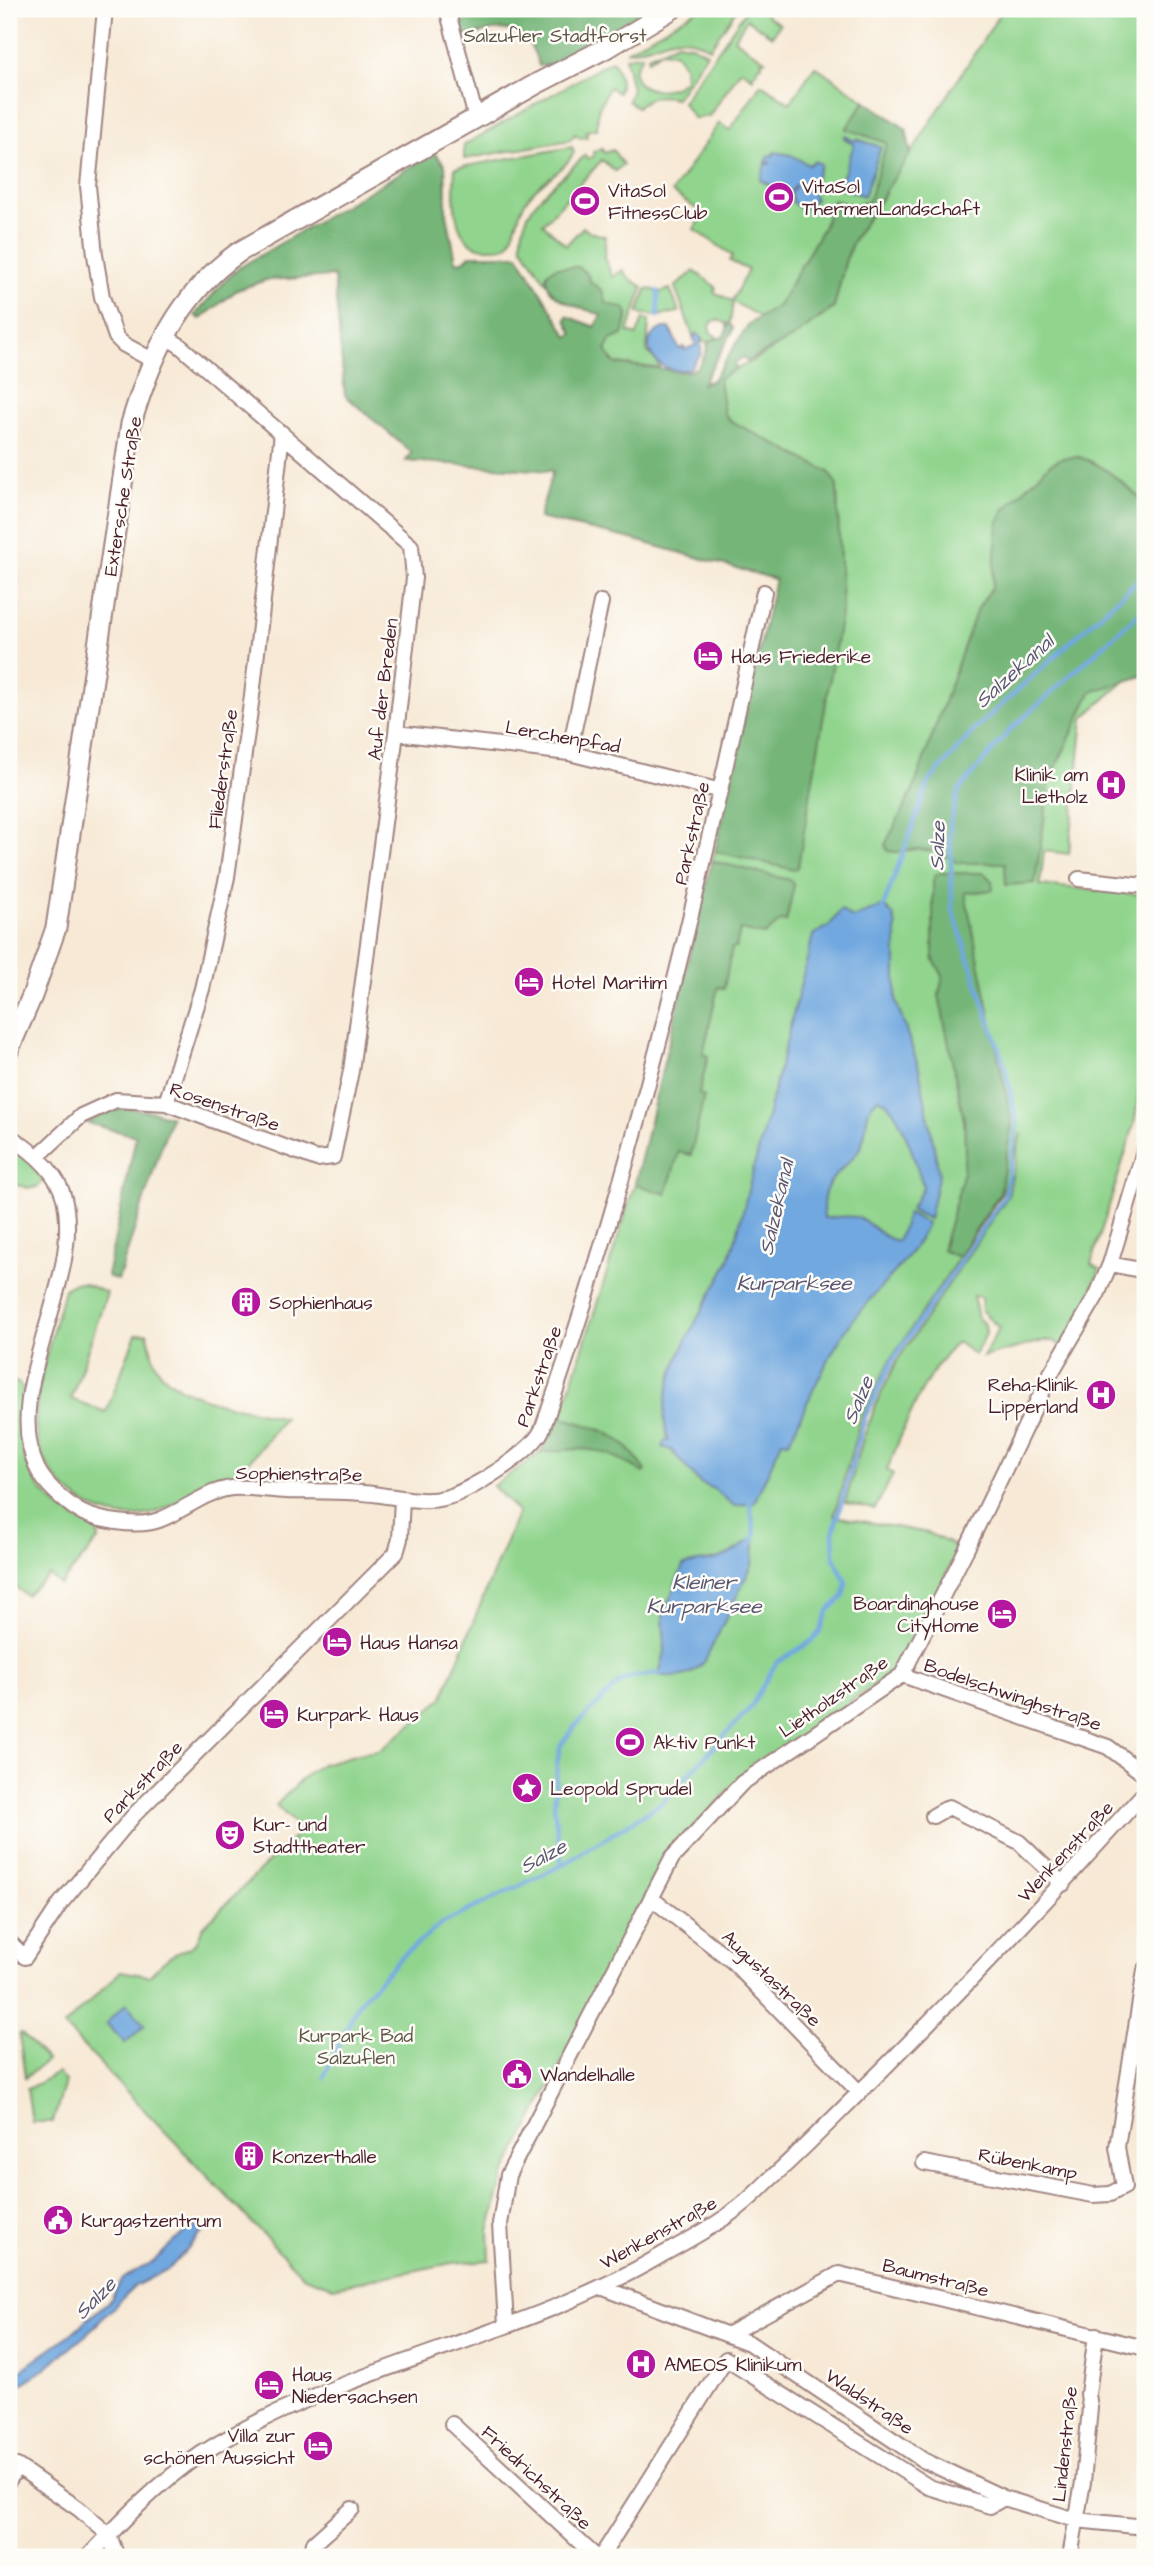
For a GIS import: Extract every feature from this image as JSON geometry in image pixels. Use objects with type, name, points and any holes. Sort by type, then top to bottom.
[{"type":"main road","name":"Extersche Straße","points":[[9,1049],[32,996],[56,928],[131,424],[152,360],[164,336],[185,304],[222,264],[274,231],[612,45],[672,9]]},
{"type":"street","points":[[105,9],[88,186],[95,255],[102,298],[116,337],[123,344],[152,360]]},
{"type":"street","points":[[447,9],[476,118]]},
{"type":"street","name":"Auf der Breden","points":[[164,336],[179,345],[411,546],[414,578],[396,733],[351,1071],[333,1157]]},
{"type":"street","name":"Fliederstraße","points":[[166,1103],[202,989],[227,877],[282,433]]},
{"type":"street","name":"Parkstraße","points":[[9,1942],[25,1957],[60,1904],[134,1815],[396,1553],[400,1539],[402,1498],[443,1499],[460,1493],[518,1456],[538,1438],[628,1159],[721,791],[764,592]]},
{"type":"street","points":[[569,753],[601,602]]},
{"type":"street","name":"Lerchenpfad","points":[[396,733],[569,753],[721,791]]},
{"type":"street","points":[[1079,879],[1145,886]]},
{"type":"street","name":"Rosenstraße","points":[[37,1157],[73,1122],[97,1107],[116,1100],[166,1103],[317,1159],[333,1157]]},
{"type":"street","name":"Sophienstraße","points":[[9,1136],[37,1157],[54,1178],[63,1196],[68,1231],[61,1272],[33,1379],[27,1433],[37,1469],[59,1496],[77,1510],[120,1523],[157,1521],[198,1499],[231,1488],[375,1494],[402,1498]]},
{"type":"street","name":"Lietholzstraße","points":[[506,2325],[500,2224],[508,2175],[672,1858],[742,1783],[902,1675],[1051,1373],[1097,1295],[1110,1264],[1145,1148]]},
{"type":"street","points":[[1110,1264],[1145,1271]]},
{"type":"street","name":"Bodelschwinghstraße","points":[[902,1675],[1108,1747],[1145,1776]]},
{"type":"street","name":"Wenkenstraße","points":[[88,2557],[167,2480],[199,2456],[247,2429],[345,2385],[601,2287],[657,2258],[735,2211],[805,2148],[938,2014],[1063,1884],[1145,1792]]},
{"type":"street","points":[[933,1816],[949,1807],[1019,1842],[1063,1884]]},
{"type":"street","name":"Augustastraße","points":[[651,1898],[732,1961],[859,2092]]},
{"type":"street","name":"Rübenkamp","points":[[924,2163],[1093,2195],[1110,2193],[1124,2187],[1117,2147],[1145,1970]]},
{"type":"street","name":"Baumstraße","points":[[729,2334],[839,2274],[1145,2347]]},
{"type":"street","name":"Waldstraße","points":[[601,2287],[749,2343],[923,2460],[1004,2498],[1076,2520],[1145,2527]]},
{"type":"street","name":"Lindenstraße","points":[[1070,2557],[1083,2482],[1090,2408],[1088,2394],[1096,2335]]},
{"type":"street","name":"Waldstraße","points":[[598,2557],[726,2359],[929,2487],[990,2505],[1004,2498]]},
{"type":"street","name":"Friedrichstraße","points":[[452,2424],[598,2557]]},
{"type":"street","points":[[11,2476],[79,2509],[109,2535],[117,2557]]},
{"type":"street","points":[[309,2557],[313,2543],[352,2509]]},
{"type":"green space","name":"Salzufler Stadtforst","points":[[455,9],[660,9],[555,65],[539,66],[529,43],[510,31],[502,29],[473,35],[461,34]]},
{"type":"green space","points":[[699,9],[737,9],[710,48],[676,38],[626,51]]},
{"type":"green space","points":[[747,9],[766,9],[767,16],[780,24],[772,36],[747,19],[734,39],[765,60],[757,67],[758,71],[753,74],[753,78],[741,70],[709,116],[694,119],[682,102]]},
{"type":"green space","name":"Kurpark Bad Salzuflen","points":[[1003,9],[1145,9],[1145,675],[1125,681],[1083,718],[1069,854],[1044,851],[1040,885],[1145,895],[1144,1062],[1134,1125],[1091,1264],[1100,1269],[1084,1310],[1062,1346],[1053,1341],[1043,1341],[983,1357],[999,1328],[982,1311],[981,1297],[973,1296],[978,1318],[985,1325],[986,1334],[975,1355],[957,1342],[934,1370],[901,1436],[887,1470],[893,1474],[875,1509],[845,1503],[863,1439],[897,1361],[1008,1196],[1021,1133],[1002,1193],[891,1359],[861,1417],[834,1516],[928,1533],[959,1548],[903,1665],[738,1780],[667,1856],[503,2177],[489,2231],[490,2260],[452,2263],[333,2287],[304,2277],[64,2026],[121,1971],[149,1976],[168,1958],[195,1943],[202,1928],[301,1830],[276,1805],[308,1773],[322,1764],[379,1751],[442,1699],[518,1512],[493,1486],[540,1453],[561,1417],[635,1184],[729,793],[776,579],[628,538],[539,518],[553,471],[406,461],[412,453],[345,395],[334,276],[266,280],[237,290],[200,319],[195,315],[239,268],[434,153],[445,165],[446,210],[456,262],[464,261],[470,255],[518,255],[568,337],[573,334],[600,379],[676,388],[715,379],[758,358],[834,308],[845,262],[854,239],[884,195],[857,208],[833,200],[824,226],[769,322],[733,302],[730,324],[719,320],[712,322],[710,332],[717,337],[708,343],[703,342],[697,334],[693,336],[675,287],[694,271],[716,287],[714,292],[732,301],[748,270],[730,261],[732,255],[694,229],[704,214],[672,192],[719,123],[730,130],[761,84],[790,103],[815,66],[906,129],[911,153]]},
{"type":"green space","points":[[677,43],[691,45],[707,53],[676,98],[655,97],[637,107],[628,101],[632,89],[625,57],[642,55],[634,73],[644,87],[667,89],[685,79],[684,65],[675,53],[661,51],[648,60],[648,56]]},
{"type":"green space","points":[[611,61],[614,62],[620,81],[618,93],[609,87],[598,110],[597,129],[586,131],[587,137],[580,138],[575,134],[570,140],[464,159],[464,145]]},
{"type":"green space","points":[[865,101],[906,129],[910,154],[854,239],[845,262],[834,307],[794,337],[747,362],[744,357],[734,363],[736,368],[719,379],[724,413],[729,420],[829,472],[837,486],[842,608],[798,867],[794,870],[715,851],[775,579],[628,538],[539,518],[553,471],[406,461],[412,453],[345,395],[334,276],[266,280],[237,290],[200,319],[195,315],[239,268],[434,153],[445,165],[446,210],[456,262],[464,261],[470,255],[518,255],[568,337],[573,334],[566,320],[567,316],[595,327],[601,315],[556,296],[550,290],[547,273],[557,267],[578,267],[587,274],[591,283],[602,290],[606,303],[624,308],[628,313],[623,335],[610,340],[606,350],[617,364],[691,371],[701,362],[709,341],[723,337],[727,325],[730,324],[732,332],[702,384],[712,381],[749,324],[779,305],[824,226],[833,200],[857,207],[858,203],[868,202],[887,143],[846,129]]},
{"type":"green space","points":[[572,147],[574,152],[564,166],[527,199],[508,245],[486,248],[466,239],[457,217],[455,168]]},
{"type":"green space","points":[[602,149],[604,153],[613,150],[623,165],[615,171],[602,160],[543,224],[566,245],[583,227],[589,232],[605,236],[605,257],[612,277],[623,270],[629,278],[643,287],[628,332],[637,335],[643,319],[649,320],[647,351],[660,369],[617,364],[613,361],[607,347],[610,340],[620,336],[628,318],[627,312],[606,303],[603,295],[583,270],[546,279],[547,284],[522,246],[527,217],[543,194],[585,155],[587,159],[594,156],[593,152]]},
{"type":"green space","points":[[646,289],[655,290],[657,293],[670,289],[679,312],[658,316],[638,313]]},
{"type":"green space","points":[[1079,457],[1106,470],[1145,503],[1145,675],[1091,692],[1050,780],[1035,883],[1006,885],[1005,863],[958,863],[939,852],[918,849],[888,851],[885,845],[913,790],[976,612],[992,587],[998,524],[1004,510],[1050,464],[1062,458]]},
{"type":"green space","points":[[712,861],[790,880],[794,885],[786,922],[781,921],[764,935],[740,930],[736,948],[732,948],[724,988],[718,987],[703,1054],[708,1056],[699,1094],[704,1096],[691,1155],[679,1152],[666,1194],[635,1184]]},
{"type":"green space","points":[[984,873],[992,881],[993,890],[965,893],[1012,1123],[1000,1193],[958,1257],[942,1250],[962,1179],[965,1150],[964,1120],[939,995],[943,976],[933,958],[933,882],[935,875]]},
{"type":"green space","points":[[124,1108],[151,1111],[171,1117],[118,1280],[107,1276],[136,1136],[87,1123],[104,1113]]},
{"type":"green space","points":[[9,1147],[38,1169],[42,1181],[39,1185],[27,1188],[9,1183]]},
{"type":"green space","points":[[75,1283],[83,1283],[107,1293],[71,1399],[106,1412],[136,1334],[147,1333],[156,1365],[173,1383],[219,1403],[284,1418],[233,1478],[224,1484],[193,1493],[156,1512],[130,1517],[92,1508],[60,1484],[40,1449],[36,1430],[37,1398],[64,1289]]},
{"type":"green space","points":[[9,1381],[18,1383],[23,1388],[21,1440],[30,1471],[49,1498],[68,1513],[97,1529],[99,1539],[60,1585],[49,1575],[26,1595],[14,1586],[9,1592]]},
{"type":"green space","points":[[561,1417],[610,1434],[627,1447],[646,1471],[644,1473],[606,1453],[584,1449],[540,1453]]},
{"type":"green space","points":[[21,2033],[47,2061],[25,2078],[19,2034]]},
{"type":"green space","points":[[58,2073],[65,2082],[53,2122],[32,2122],[27,2089]]},
{"type":"water","points":[[845,135],[854,141],[856,139],[881,147],[864,196],[837,187],[854,145],[844,138]]},
{"type":"water","points":[[774,152],[791,155],[809,165],[814,161],[821,164],[812,188],[815,199],[808,207],[800,208],[793,203],[791,193],[796,185],[790,193],[784,192],[785,186],[783,191],[780,191],[760,180],[766,163],[770,164],[766,162],[769,155],[773,156]]},
{"type":"water","points":[[670,328],[679,349],[684,347],[684,350],[696,345],[693,336],[697,334],[701,337],[701,354],[690,368],[668,369],[653,357],[649,349],[650,341],[654,333]]},
{"type":"water","name":"Kurparksee","points":[[884,906],[893,915],[896,926],[896,1001],[919,1068],[939,1173],[929,1219],[910,1209],[923,1185],[900,1123],[887,1103],[879,1098],[870,1108],[860,1148],[828,1185],[823,1205],[824,1218],[859,1218],[892,1240],[898,1241],[908,1213],[927,1223],[911,1252],[856,1317],[838,1343],[789,1442],[782,1441],[754,1503],[734,1506],[714,1489],[700,1483],[671,1450],[662,1447],[665,1440],[669,1441],[665,1421],[666,1398],[672,1374],[693,1326],[727,1264],[735,1242],[813,935],[829,926],[841,910],[852,918]]},
{"type":"water","name":"Kleiner Kurparksee","points":[[755,1536],[752,1565],[705,1661],[684,1675],[659,1675],[665,1651],[663,1616],[683,1566],[722,1557]]},
{"type":"water","points":[[126,2004],[145,2025],[125,2043],[106,2023]]},
{"type":"water","points":[[193,2224],[202,2233],[170,2268],[135,2286],[86,2335],[41,2372],[9,2392],[9,2379],[72,2333],[111,2299],[122,2279],[154,2261]]},
{"type":"waterway","points":[[658,291],[658,316]]},
{"type":"waterway","name":"Salzekanal","points":[[882,910],[929,782],[976,728],[1145,574]]},
{"type":"waterway","name":"Salze","points":[[324,2077],[359,2002],[398,1960],[441,1924],[562,1865],[662,1803],[751,1707],[776,1663],[812,1641],[820,1631],[828,1611],[844,1596],[846,1582],[834,1558],[833,1533],[865,1417],[893,1360],[1005,1196],[1017,1123],[1004,1064],[952,908],[950,823],[959,790],[1010,730],[1145,608]]},
{"type":"waterway","name":"Salzekanal","points":[[749,1498],[755,1536],[752,1541]]},
{"type":"waterway","name":"Salzekanal","points":[[562,1865],[554,1808],[561,1745],[574,1727],[619,1683],[630,1677],[662,1673]]},
{"type":"place","name":"VitaSol ThermenLandschaft","points":[[779,197]]},
{"type":"place","name":"VitaSol FitnessClub","points":[[585,201]]},
{"type":"place","name":"Haus Friederike","points":[[708,656]]},
{"type":"place","name":"Klinik am Lietholz","points":[[1111,785]]},
{"type":"place","name":"Hotel Maritim","points":[[529,982]]},
{"type":"place","name":"Sophienhaus","points":[[246,1302]]},
{"type":"place","name":"Reha-Klinik Lipperland","points":[[1101,1395]]},
{"type":"place","name":"Boardinghouse CityHome","points":[[1002,1614]]},
{"type":"place","name":"Haus Hansa","points":[[337,1642]]},
{"type":"place","name":"Kurpark Haus","points":[[274,1714]]},
{"type":"place","name":"Aktiv Punkt","points":[[630,1742]]},
{"type":"place","name":"Leopold Sprudel","points":[[527,1788]]},
{"type":"place","name":"Kur- und Stadttheater","points":[[230,1835]]},
{"type":"place","name":"Wandelhalle","points":[[517,2074]]},
{"type":"place","name":"Konzerthalle","points":[[249,2156]]},
{"type":"place","name":"Kurgastzentrum","points":[[58,2220]]},
{"type":"place","name":"AMEOS Klinikum","points":[[641,2364]]},
{"type":"place","name":"Haus Niedersachsen","points":[[269,2385]]},
{"type":"place","name":"Villa zur schönen Aussicht","points":[[318,2446]]}]
